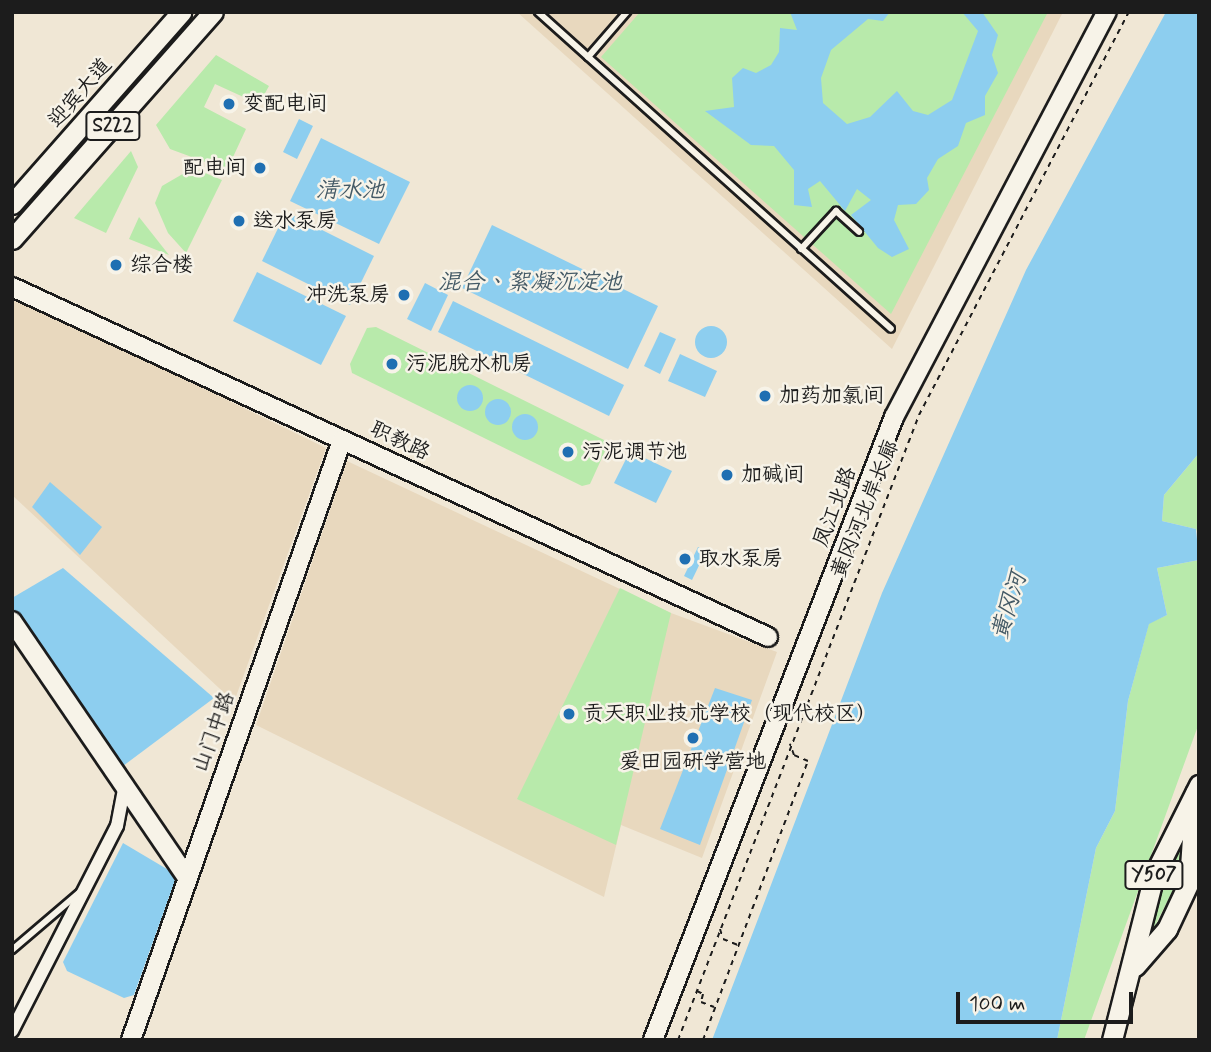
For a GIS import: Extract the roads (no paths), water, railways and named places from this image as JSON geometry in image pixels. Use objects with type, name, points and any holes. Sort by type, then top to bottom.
[{"type":"main road","name":"迎宾大道","points":[[12,204],[181,12]]},
{"type":"main road","name":"S222","points":[[12,239],[213,12]]},
{"type":"main road","name":"Y507","points":[[1135,966],[1167,929],[1189,882],[1197,788]]},
{"type":"main road","name":"Y507","points":[[1112,1040],[1135,966],[1154,875],[1197,788]]},
{"type":"street","name":"凤江北路","points":[[653,1040],[894,416],[1107,12]]},
{"type":"street","name":"职教路","points":[[12,287],[768,637]]},
{"type":"street","name":"山门中路","points":[[131,1040],[342,440]]},
{"type":"street","points":[[12,621],[187,878]]},
{"type":"street","points":[[12,1031],[117,826],[125,784]]},
{"type":"lane","points":[[538,12],[891,329]]},
{"type":"lane","points":[[588,57],[627,12]]},
{"type":"lane","points":[[802,249],[836,211],[859,232]]},
{"type":"lane","points":[[12,950],[86,887]]},
{"type":"water","points":[[790,12],[890,12],[883,21],[868,19],[831,50],[821,78],[823,103],[847,124],[870,117],[897,91],[913,111],[928,115],[952,100],[978,31],[962,12],[982,12],[998,35],[992,55],[998,73],[985,96],[985,115],[966,123],[958,146],[938,159],[927,178],[929,190],[916,204],[898,205],[894,220],[909,249],[892,257],[878,248],[851,215],[871,200],[857,189],[845,211],[820,181],[808,189],[812,207],[794,205],[794,170],[774,146],[751,145],[705,111],[734,107],[732,78],[743,68],[756,73],[771,65],[779,52],[780,28],[797,30]]},
{"type":"water","name":"黄冈河","points":[[1166,12],[1199,12],[1199,453],[1164,495],[1162,521],[1196,529],[1199,560],[1157,568],[1167,615],[1149,624],[1128,701],[1115,811],[1096,848],[1057,1040],[712,1040],[882,593],[1026,270]]},
{"type":"water","points":[[299,119],[313,126],[297,159],[283,152]]},
{"type":"water","name":"清水池","points":[[321,138],[410,182],[379,244],[290,201]]},
{"type":"water","name":"清水池","points":[[286,212],[374,256],[350,305],[262,261]]},
{"type":"water","name":"混合、絮凝沉淀池","points":[[492,225],[658,306],[628,369],[462,288]]},
{"type":"water","points":[[257,272],[346,316],[321,365],[233,321]]},
{"type":"water","points":[[425,283],[448,295],[431,331],[407,319]]},
{"type":"water","points":[[453,301],[624,385],[609,416],[438,332]]},
{"type":"water","points":[[711,326],[722,331],[727,342],[722,353],[711,358],[700,353],[695,342],[700,331]]},
{"type":"water","points":[[660,332],[676,339],[660,374],[644,366]]},
{"type":"water","points":[[680,354],[717,371],[705,397],[668,381]]},
{"type":"water","points":[[470,385],[479,389],[483,398],[479,407],[470,411],[461,407],[457,398],[461,389]]},
{"type":"water","points":[[498,399],[507,403],[511,412],[507,421],[498,425],[489,421],[485,412],[489,403]]},
{"type":"water","points":[[525,414],[534,418],[538,427],[534,436],[525,440],[516,436],[512,427],[516,418]]},
{"type":"water","points":[[630,451],[672,471],[656,503],[614,483]]},
{"type":"water","points":[[50,482],[102,527],[80,555],[32,507]]},
{"type":"water","points":[[698,547],[706,551],[692,580],[684,576]]},
{"type":"water","points":[[63,568],[214,698],[123,766],[12,609],[12,598]]},
{"type":"water","points":[[715,688],[752,700],[700,845],[660,829]]},
{"type":"water","points":[[123,843],[177,875],[134,995],[124,998],[67,971],[63,962]]},
{"type":"place","name":"变配电间","points":[[229,104]]},
{"type":"place","name":"配电间","points":[[260,168]]},
{"type":"place","name":"送水泵房","points":[[239,221]]},
{"type":"place","name":"综合楼","points":[[116,265]]},
{"type":"place","name":"冲洗泵房","points":[[404,295]]},
{"type":"place","name":"污泥脱水机房","points":[[392,364]]},
{"type":"place","name":"加药加氯间","points":[[765,396]]},
{"type":"place","name":"污泥调节池","points":[[568,452]]},
{"type":"place","name":"加碱间","points":[[727,475]]},
{"type":"place","name":"取水泵房","points":[[685,559]]},
{"type":"place","name":"贡天职业技术学校（现代校区）","points":[[569,714]]},
{"type":"place","name":"爱田园研学营地","points":[[693,738]]}]
